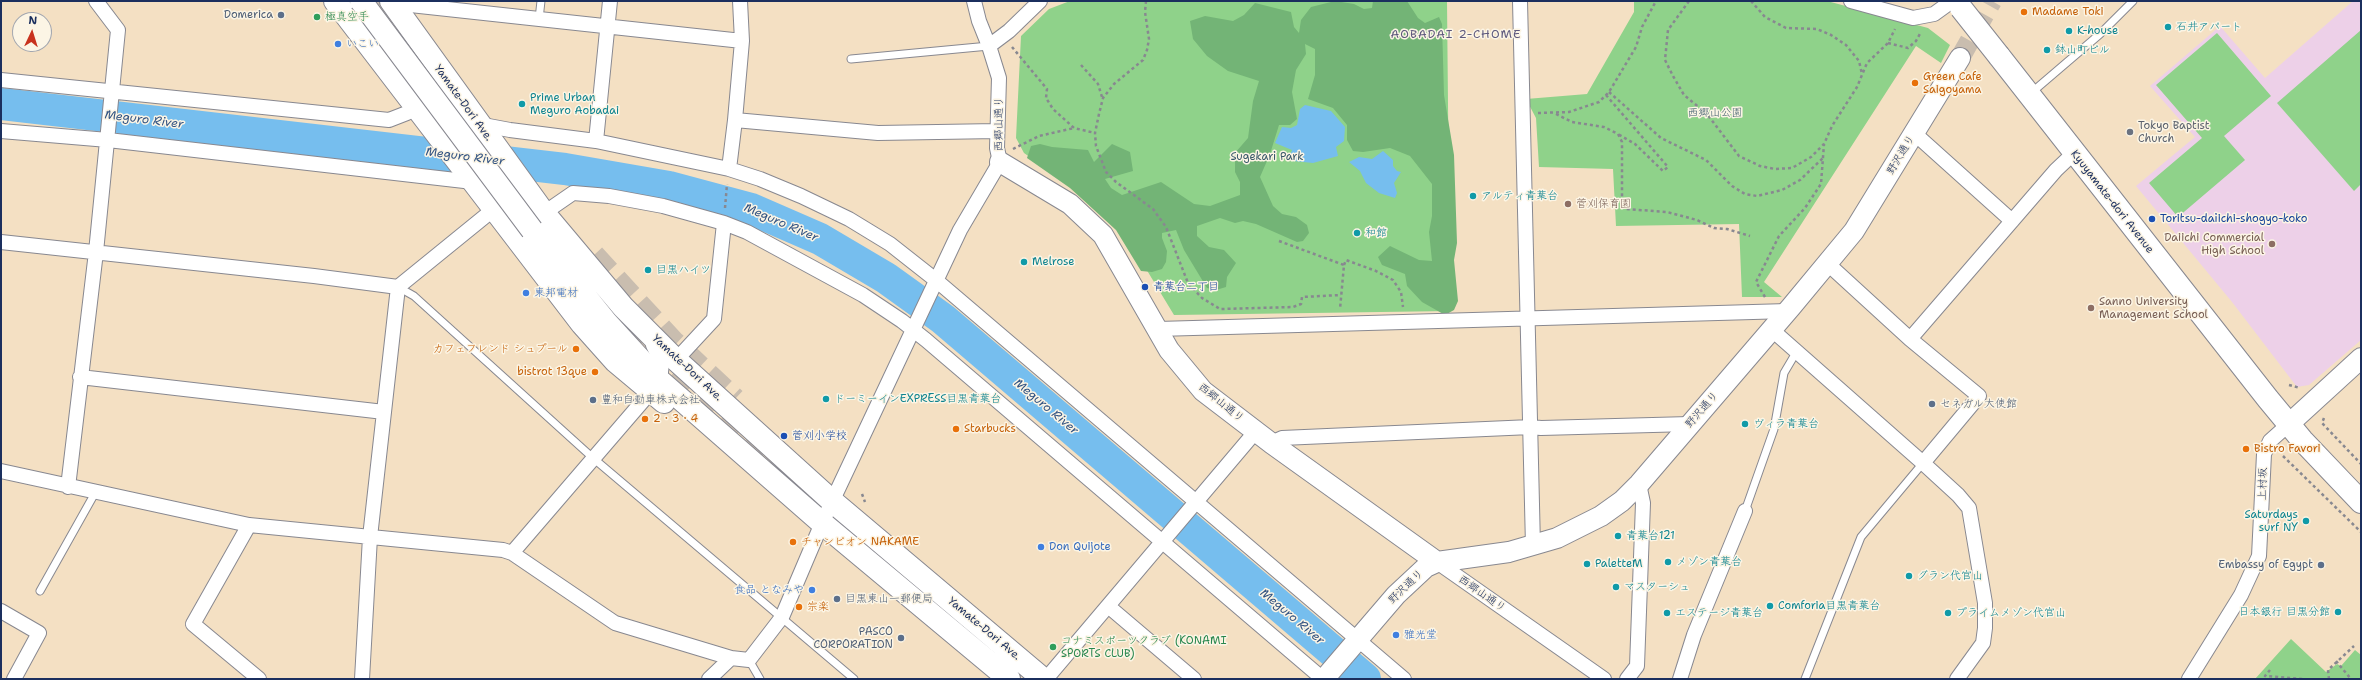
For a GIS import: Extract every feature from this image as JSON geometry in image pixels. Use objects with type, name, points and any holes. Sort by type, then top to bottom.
[{"type":"main road","points":[[336,1],[547,280],[594,338],[615,361],[655,386]]},
{"type":"main road","name":"Yamate-Dori Ave.","points":[[361,1],[538,221],[676,360],[832,501],[1044,679]]},
{"type":"main road","name":"Yamate-Dori Ave.","points":[[391,2],[521,182],[538,221],[563,270],[633,352],[655,386],[773,478],[822,523],[1010,679]]},
{"type":"main road","name":"Kyuyamate-dori Avenue","points":[[1956,3],[2289,424],[2361,502]]},
{"type":"street","points":[[68,487],[96,252],[118,30],[96,1]]},
{"type":"street","points":[[596,141],[610,1]]},
{"type":"street","points":[[728,173],[735,120],[742,41],[740,1]]},
{"type":"street","name":"西郷山通り","points":[[974,1],[979,21],[999,78],[997,148],[1000,162],[1057,195],[1096,226],[1110,244],[1179,364],[1203,391],[1437,562],[1604,679]]},
{"type":"street","points":[[989,46],[1002,37],[1040,1]]},
{"type":"street","points":[[1520,1],[1524,112],[1533,546]]},
{"type":"street","points":[[1850,1],[1903,15],[1925,17],[1956,3]]},
{"type":"street","points":[[391,2],[742,41]]},
{"type":"street","name":"野沢通り","points":[[1326,678],[1355,642],[1417,574],[1437,562],[1533,546],[1568,533],[1601,516],[1622,501],[1639,484],[1828,264],[1860,222],[1960,58]]},
{"type":"street","points":[[1,80],[112,94],[389,120],[407,113],[422,114]]},
{"type":"street","points":[[735,120],[878,133],[997,132]]},
{"type":"street","points":[[1,130],[108,138],[471,179]]},
{"type":"street","points":[[482,130],[510,130],[596,141],[728,173],[760,179],[849,219],[890,244],[936,285],[1355,642],[1404,679]]},
{"type":"street","points":[[1914,133],[2012,221]]},
{"type":"street","points":[[1910,339],[2012,221],[2074,153]]},
{"type":"street","points":[[1,472],[249,525],[503,550],[512,553],[614,623],[731,658],[749,660],[782,617],[832,501],[916,328],[960,230],[1000,162]]},
{"type":"street","points":[[538,221],[573,193],[609,196],[724,219],[863,295],[916,328],[1166,539],[1326,678]]},
{"type":"street","points":[[362,679],[370,537],[398,287],[494,209]]},
{"type":"street","points":[[676,360],[714,319],[724,219]]},
{"type":"street","points":[[1,242],[314,276],[398,287]]},
{"type":"street","points":[[1828,264],[1910,339],[1979,396],[1923,463]]},
{"type":"street","points":[[512,553],[655,386],[662,363],[660,355],[623,307]]},
{"type":"street","points":[[1158,329],[1788,311]]},
{"type":"street","points":[[1771,330],[1797,351],[1923,463],[1958,495],[1968,508],[1972,521],[1985,603],[1985,628],[1983,643],[1962,677]]},
{"type":"street","points":[[2289,424],[2361,358]]},
{"type":"street","points":[[80,377],[384,412]]},
{"type":"street","points":[[1044,679],[1195,505],[1264,437],[1282,438],[1531,427],[1690,424]]},
{"type":"street","name":"上村坂","points":[[2189,679],[2241,595],[2259,556],[2264,454],[2270,441],[2289,424]]},
{"type":"street","points":[[1627,679],[1637,666],[1643,503],[1639,484]]},
{"type":"street","points":[[1680,679],[1694,635],[1745,511]]},
{"type":"street","points":[[249,525],[193,624],[259,679]]},
{"type":"street","points":[[1108,606],[1194,679]]},
{"type":"street","points":[[1,611],[39,633],[14,679]]},
{"type":"street","points":[[709,679],[731,658]]},
{"type":"lane","points":[[539,19],[541,1]]},
{"type":"lane","points":[[2030,95],[2100,34],[2133,1]]},
{"type":"lane","points":[[851,59],[989,46]]},
{"type":"lane","points":[[398,287],[414,296],[593,458],[854,679]]},
{"type":"lane","points":[[1745,511],[1774,429],[1784,373],[1797,351]]},
{"type":"lane","points":[[1804,679],[1861,537],[1923,463]]},
{"type":"lane","points":[[40,591],[95,493]]},
{"type":"lane","points":[[749,660],[760,679]]},
{"type":"path","points":[[1146,1],[1145,12],[1149,39],[1143,60],[1114,84],[1103,98],[1095,133],[1099,158],[1106,172],[1116,182],[1152,209],[1166,228],[1188,283],[1202,298],[1220,309],[1293,307],[1302,304],[1302,297],[1342,295]]},
{"type":"path","points":[[1524,112],[1556,114],[1569,112],[1599,102],[1609,92],[1636,47],[1642,27],[1656,1]]},
{"type":"path","points":[[1689,1],[1668,30],[1664,60],[1684,95],[1707,114],[1739,156],[1760,166],[1775,169],[1792,168],[1811,157],[1824,144],[1832,126],[1857,87],[1867,63],[1888,43],[1903,15]]},
{"type":"path","points":[[1751,1],[1765,17],[1786,28],[1817,29],[1831,35],[1846,45],[1859,61],[1862,74]]},
{"type":"path","points":[[1888,43],[1908,48],[1916,41],[1924,26]]},
{"type":"path","points":[[1002,37],[1044,84],[1047,89],[1049,104],[1074,128]]},
{"type":"path","points":[[1081,65],[1098,84],[1103,98]]},
{"type":"path","points":[[1609,92],[1661,138],[1706,160],[1732,186],[1745,194],[1757,196],[1782,190],[1800,180],[1824,157]]},
{"type":"path","points":[[1556,114],[1572,122],[1604,128],[1618,134],[1635,144],[1663,171],[1668,167],[1606,95]]},
{"type":"path","points":[[1024,142],[1055,131],[1074,128],[1095,133]]},
{"type":"path","points":[[1618,134],[1622,142],[1622,204],[1626,208],[1667,212],[1697,220],[1714,228],[1727,229],[1750,236]]},
{"type":"path","points":[[1766,297],[1756,282],[1779,236],[1804,208],[1820,184],[1824,157],[1824,144]]},
{"type":"path","points":[[724,219],[728,173]]},
{"type":"path","points":[[1279,241],[1344,265]]},
{"type":"path","points":[[1338,323],[1344,265],[1346,260],[1376,271],[1393,280],[1401,292],[1404,321]]},
{"type":"path","points":[[2322,423],[2361,464]]},
{"type":"path","points":[[2283,456],[2361,532]]},
{"type":"path","points":[[2328,679],[2328,670],[2354,646]]},
{"type":"path","points":[[2336,661],[2351,679]]},
{"type":"path","points":[[2270,670],[2265,676],[2303,679]]},
{"type":"shaded area","name":"Daiichi Commercial High School","points":[[2353,1],[2361,1],[2361,340],[2309,385],[2297,387],[2232,302],[2136,186],[2195,137],[2150,86],[2220,26],[2265,78]]},
{"type":"green space","name":"Sugekari Park","points":[[1070,1],[1447,1],[1450,311],[1174,315],[1131,244],[1113,221],[1057,176],[1024,153],[1016,138],[1021,36],[1049,9]]},
{"type":"green space","points":[[1335,1],[1354,4],[1364,9],[1372,8],[1373,1],[1407,1],[1418,18],[1425,23],[1439,17],[1442,24],[1444,95],[1454,155],[1457,243],[1454,260],[1458,301],[1454,310],[1445,315],[1422,302],[1407,286],[1405,274],[1382,265],[1378,257],[1390,246],[1419,260],[1432,261],[1429,232],[1432,216],[1432,184],[1410,156],[1390,148],[1363,152],[1353,151],[1347,140],[1347,125],[1333,108],[1308,99],[1315,75],[1315,49],[1305,44],[1306,54],[1296,70],[1292,92],[1297,119],[1290,125],[1279,125],[1270,154],[1260,177],[1273,206],[1282,214],[1296,217],[1307,225],[1309,233],[1303,241],[1297,242],[1256,224],[1243,221],[1235,223],[1220,218],[1197,226],[1197,236],[1209,247],[1224,250],[1236,263],[1227,277],[1226,287],[1216,290],[1207,288],[1184,250],[1176,230],[1162,233],[1162,238],[1167,251],[1166,262],[1162,269],[1152,272],[1141,271],[1116,230],[1070,188],[1027,158],[1031,146],[1040,144],[1052,147],[1088,150],[1094,162],[1112,144],[1130,152],[1133,171],[1105,179],[1111,188],[1122,195],[1161,182],[1194,204],[1210,206],[1240,195],[1240,182],[1235,172],[1235,153],[1248,138],[1253,101],[1259,81],[1228,71],[1207,56],[1193,39],[1190,21],[1205,16],[1233,21],[1244,15],[1255,3],[1291,12],[1294,27],[1299,33],[1301,20],[1311,7]]},
{"type":"green space","name":"西郷山公園","points":[[1634,1],[1827,1],[1928,28],[1950,45],[1941,63],[1916,46],[1764,282],[1782,297],[1742,297],[1739,224],[1616,226],[1613,169],[1539,167],[1536,118],[1526,99],[1587,94],[1634,12]]},
{"type":"green space","points":[[2361,30],[2361,184],[2354,191],[2277,103]]},
{"type":"green space","points":[[2217,33],[2271,96],[2224,136],[2245,160],[2178,217],[2149,183],[2202,138],[2156,85]]},
{"type":"green space","points":[[2291,639],[2326,672],[2337,664],[2341,666],[2355,650],[2361,655],[2361,679],[2255,679]]},
{"type":"water","points":[[1305,105],[1331,111],[1345,127],[1344,141],[1336,147],[1338,156],[1313,163],[1294,161],[1290,156],[1292,150],[1275,143],[1282,127],[1291,128],[1297,125],[1300,109]]},
{"type":"water","points":[[1383,151],[1393,160],[1393,166],[1397,171],[1401,172],[1394,183],[1397,193],[1395,198],[1379,193],[1366,183],[1360,171],[1349,162],[1359,157],[1372,159]]},
{"type":"waterway","name":"Meguro River","points":[[1,104],[565,169],[669,187],[751,209],[820,239],[886,278],[943,319],[1365,679]]},
{"type":"tunnel","points":[[376,1],[403,42]]},
{"type":"tunnel","points":[[1960,58],[1992,1]]},
{"type":"tunnel","points":[[594,255],[673,341],[735,399]]},
{"type":"tunnel","points":[[582,278],[656,356],[731,427],[815,502],[891,564]]},
{"type":"place","name":"Madame Toki","points":[[2024,12]]},
{"type":"place","name":"Domerica","points":[[281,15]]},
{"type":"place","name":"極真空手","points":[[317,17]]},
{"type":"place","name":"石井アパート","points":[[2168,27]]},
{"type":"place","name":"K-house","points":[[2069,31]]},
{"type":"place","name":"いこい","points":[[338,44]]},
{"type":"place","name":"鉢山町ビル","points":[[2047,50]]},
{"type":"place","name":"Green Cafe Saigoyama","points":[[1915,83]]},
{"type":"place","name":"Prime Urban Meguro Aobadai","points":[[522,104]]},
{"type":"place","name":"Tokyo Baptist Church","points":[[2130,132]]},
{"type":"place","name":"アルティ青葉台","points":[[1473,196]]},
{"type":"place","name":"菅刈保育園","points":[[1568,204]]},
{"type":"place","name":"Toritsu-daiichi-shogyo-koko","points":[[2152,219]]},
{"type":"place","name":"和館","points":[[1357,233]]},
{"type":"place","name":"Daiichi Commercial High School","points":[[2272,244]]},
{"type":"place","name":"Melrose","points":[[1024,262]]},
{"type":"place","name":"目黒ハイツ","points":[[648,270]]},
{"type":"place","name":"青葉台二丁目","points":[[1145,287]]},
{"type":"place","name":"東邦電材","points":[[526,293]]},
{"type":"place","name":"Sanno University Management School","points":[[2091,308]]},
{"type":"place","name":"カフェフレンド シュプール","points":[[576,349]]},
{"type":"place","name":"bistrot 13que","points":[[595,372]]},
{"type":"place","name":"ドーミーインEXPRESS目黒青葉台","points":[[826,399]]},
{"type":"place","name":"豊和自動車株式会社","points":[[593,400]]},
{"type":"place","name":"セネガル大使館","points":[[1932,404]]},
{"type":"place","name":"2・3・4","points":[[645,419]]},
{"type":"place","name":"ヴィラ青葉台","points":[[1745,424]]},
{"type":"place","name":"Starbucks","points":[[956,429]]},
{"type":"place","name":"菅刈小学校","points":[[784,436]]},
{"type":"place","name":"Bistro Favori","points":[[2246,449]]},
{"type":"place","name":"Saturdays surf NY","points":[[2306,521]]},
{"type":"place","name":"青葉台121","points":[[1618,536]]},
{"type":"place","name":"チャンピオン NAKAME","points":[[793,542]]},
{"type":"place","name":"Don Quijote","points":[[1041,547]]},
{"type":"place","name":"メゾン青葉台","points":[[1668,562]]},
{"type":"place","name":"PaletteM","points":[[1587,564]]},
{"type":"place","name":"Embassy of Egypt","points":[[2321,565]]},
{"type":"place","name":"グラン代官山","points":[[1909,576]]},
{"type":"place","name":"マスターシュ","points":[[1616,587]]},
{"type":"place","name":"食品 となみや","points":[[812,590]]},
{"type":"place","name":"目黒東山一郵便局","points":[[837,599]]},
{"type":"place","name":"Comforia目黒青葉台","points":[[1770,606]]},
{"type":"place","name":"宗楽","points":[[799,607]]},
{"type":"place","name":"日本銀行 目黒分館","points":[[2338,612]]},
{"type":"place","name":"エステージ青葉台","points":[[1667,613]]},
{"type":"place","name":"プライムメゾン代官山","points":[[1948,613]]},
{"type":"place","name":"雅光堂","points":[[1396,635]]},
{"type":"place","name":"PASCO CORPORATION","points":[[901,638]]},
{"type":"place","name":"コナミスポーツクラブ (KONAMI SPORTS CLUB)","points":[[1053,647]]},
{"type":"district","name":"AOBADAI 2-CHOME","points":[[1456,35]]}]
